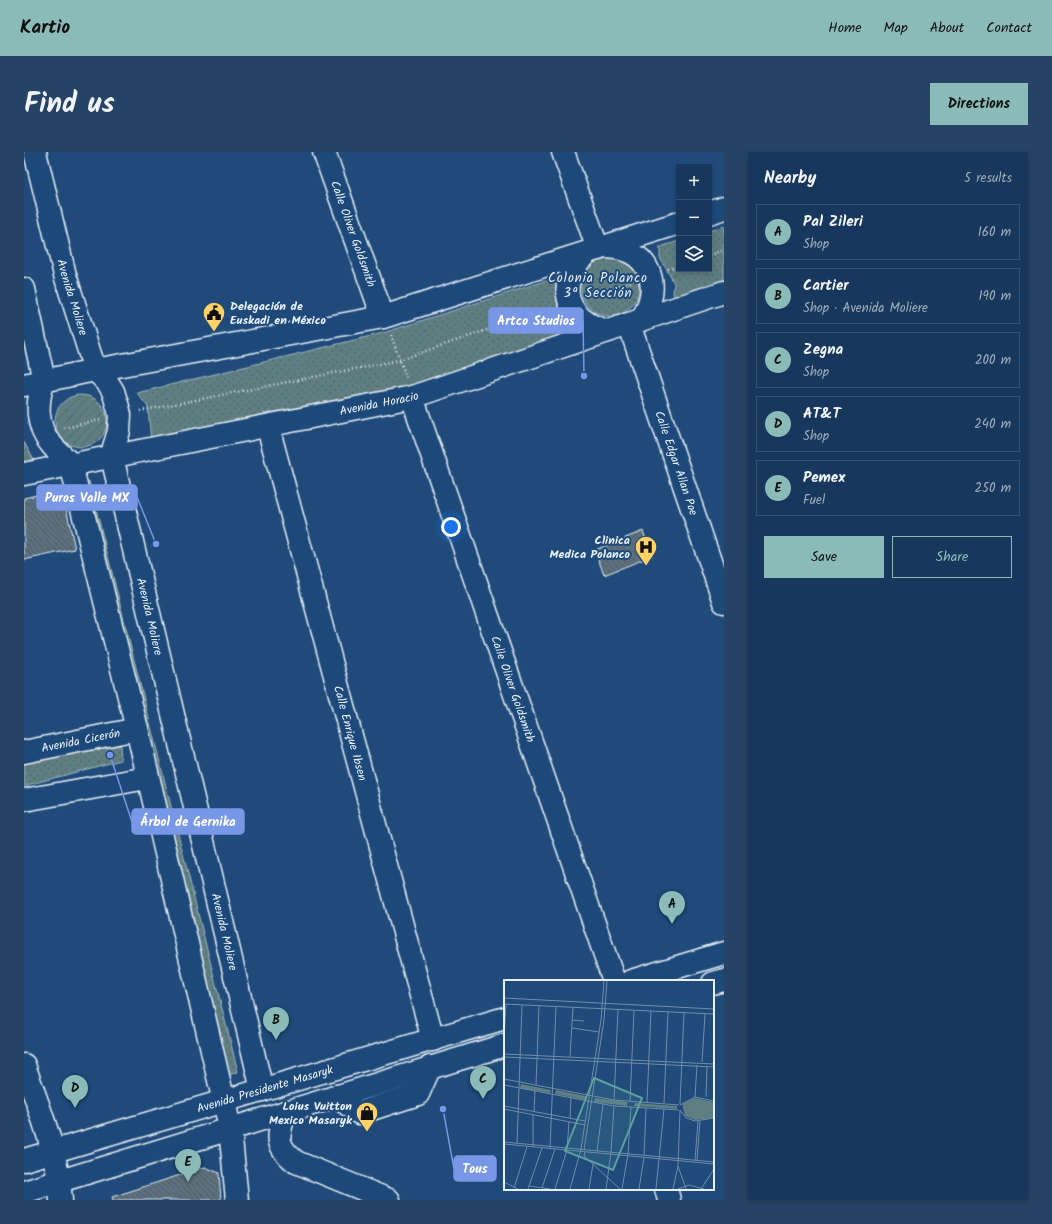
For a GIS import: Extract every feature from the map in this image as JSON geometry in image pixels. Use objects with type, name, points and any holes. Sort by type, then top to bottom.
[{"type":"street","name":"Avenida Moliere","points":[[35,152],[64,275],[96,370],[108,383],[117,400],[120,415],[119,431],[112,457],[262,1090]]},
{"type":"street","name":"Calle Oliver Goldsmith","points":[[324,152],[383,317]]},
{"type":"street","points":[[564,152],[597,249]]},
{"type":"street","points":[[712,212],[724,208]]},
{"type":"street","points":[[34,383],[96,370],[383,317],[676,224]]},
{"type":"street","points":[[608,331],[592,326],[582,320],[573,310],[568,290],[569,279],[576,264],[597,249],[619,248],[637,257],[644,265],[650,276],[652,294],[647,310],[635,322]]},
{"type":"street","points":[[24,289],[34,383],[40,390],[38,408],[40,424],[43,432],[51,444],[71,465],[137,729],[230,1128],[237,1200]]},
{"type":"street","name":"Avenida Horacio","points":[[24,474],[268,427],[412,397],[724,292]]},
{"type":"street","name":"Calle Edgar Allan Poe","points":[[635,322],[724,602]]},
{"type":"street","name":"Calle Oliver Goldsmith","points":[[412,397],[614,980]]},
{"type":"street","name":"Calle Enrique Ibsen","points":[[268,427],[433,1040]]},
{"type":"street","name":"Avenida Cicerón","points":[[24,752],[137,729]]},
{"type":"street","points":[[24,800],[148,778]]},
{"type":"street","points":[[634,980],[724,953]]},
{"type":"street","name":"Avenida Presidente Masaryk","points":[[24,1160],[504,1018]]},
{"type":"street","name":"Avenida Presidente Masaryk","points":[[24,1192],[60,1191],[230,1128],[504,1045]]},
{"type":"street","points":[[484,1051],[504,1059]]},
{"type":"street","points":[[24,1065],[54,1152],[60,1191]]},
{"type":"street","points":[[284,1112],[279,1142],[286,1154],[296,1162],[389,1200]]},
{"type":"street","points":[[666,1190],[669,1200]]},
{"type":"path","points":[[712,254],[724,250]]},
{"type":"path","points":[[43,432],[120,415],[400,360],[676,267]]},
{"type":"path","points":[[383,317],[400,360],[412,397]]},
{"type":"green space","points":[[724,226],[724,286],[678,301],[673,294],[674,283],[660,258],[660,247],[676,242],[676,272],[712,272],[712,230]]},
{"type":"green space","points":[[604,258],[616,258],[631,266],[639,281],[639,293],[631,308],[616,316],[604,316],[589,308],[581,293],[581,281],[589,266]]},
{"type":"green space","points":[[545,281],[556,282],[561,290],[572,327],[567,335],[418,389],[151,443],[148,407],[137,393],[383,333]]},
{"type":"green space","points":[[81,395],[95,399],[103,407],[107,421],[103,435],[95,443],[81,447],[67,443],[59,435],[55,421],[59,407],[67,399]]},
{"type":"green space","points":[[24,442],[37,466],[24,469]]},
{"type":"green space","points":[[89,481],[238,1072],[222,1077],[73,485]]},
{"type":"green space","points":[[120,745],[121,760],[24,786],[24,762]]},
{"type":"building","points":[[62,489],[75,549],[24,560],[24,498]]},
{"type":"building","points":[[643,531],[652,556],[604,575],[595,550]]},
{"type":"building","points":[[205,1167],[219,1173],[221,1200],[113,1200],[112,1197]]},
{"type":"place","name":"Delegación de Euskadi en México","points":[[214,332]]},
{"type":"place","name":"Artco Studios","points":[[584,376]]},
{"type":"place","name":"Puros Valle MX","points":[[156,544]]},
{"type":"place","name":"Clinica Medica Polanco","points":[[646,566]]},
{"type":"place","name":"Árbol de Gernika","points":[[110,755]]},
{"type":"place","name":"Pal Zileri","points":[[672,924]]},
{"type":"place","name":"Cartier","points":[[276,1040]]},
{"type":"place","name":"Zegna","points":[[483,1099]]},
{"type":"place","name":"AT&T","points":[[75,1108]]},
{"type":"place","name":"Tous","points":[[443,1109]]},
{"type":"place","name":"Loius Vuitton Mexico Masaryk","points":[[367,1132]]},
{"type":"place","name":"Pemex","points":[[188,1182]]},
{"type":"district","name":"Colonia Polanco 3ª Sección","points":[[598,284]]}]
